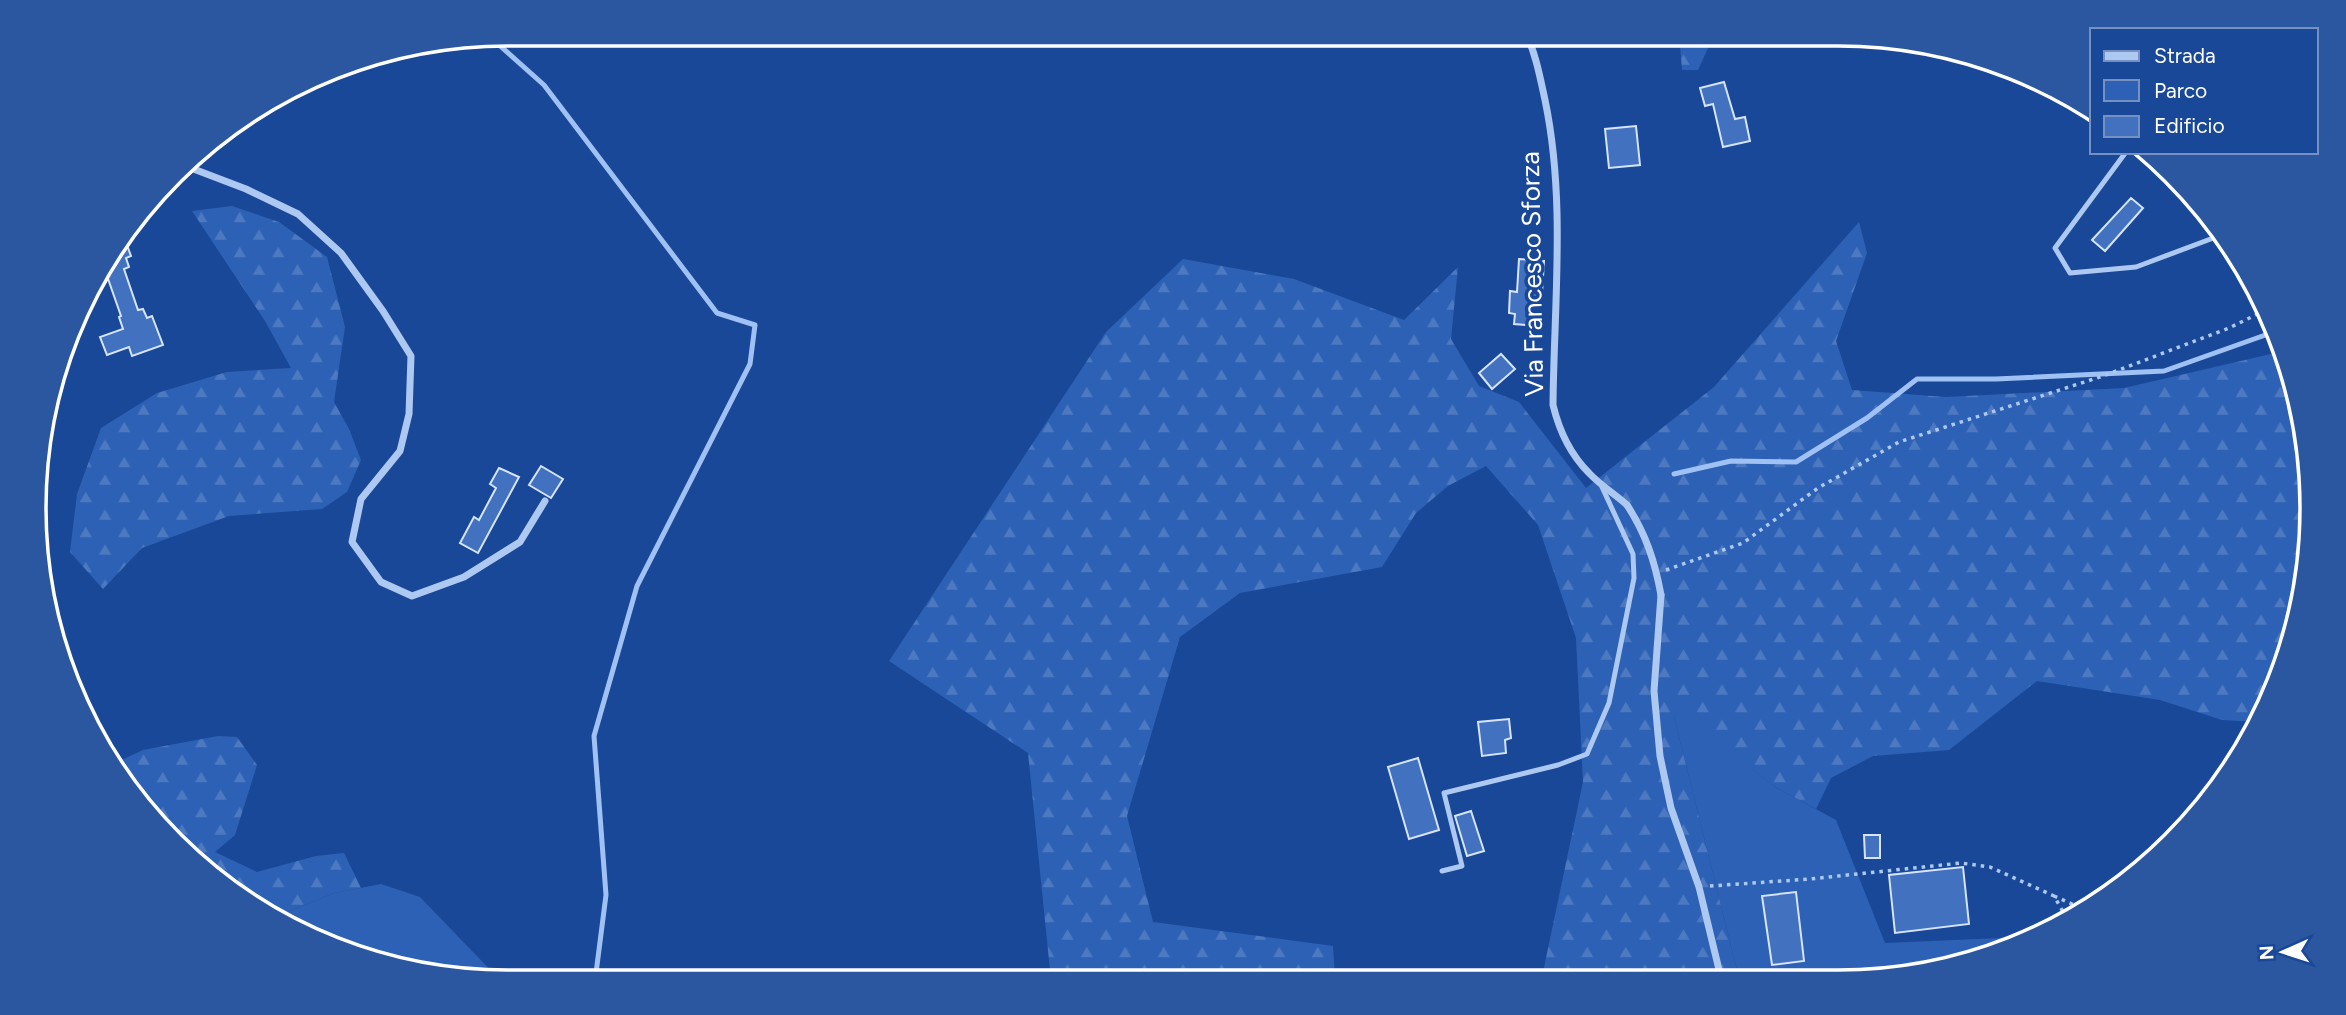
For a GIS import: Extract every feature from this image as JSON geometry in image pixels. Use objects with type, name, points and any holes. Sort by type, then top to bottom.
[{"type":"street","name":"Via Francesco Sforza","points":[[1532,46],[1548,115],[1557,182],[1553,405],[1558,425],[1572,452],[1588,473],[1627,505],[1655,561],[1661,595],[1654,691],[1660,756],[1671,808],[1699,887],[1719,970]]},
{"type":"street","points":[[194,169],[246,189],[298,214],[341,253],[383,311],[411,356],[409,414],[400,451],[361,499],[352,541],[381,582],[412,596],[464,577],[520,542],[545,501]]},
{"type":"lane","points":[[2125,154],[2055,248],[2070,274],[2136,267],[2214,238]]},
{"type":"lane","points":[[1442,871],[1462,866],[1444,793],[1558,765],[1587,754],[1609,703],[1634,578],[1633,554],[1598,481]]},
{"type":"path","points":[[1658,573],[1743,542],[1818,488],[1899,442],[2103,376],[2229,328],[2258,314]]},
{"type":"path","points":[[1699,887],[1811,879],[1961,863],[1990,867],[2075,905]]},
{"type":"path","points":[[2054,896],[2063,912]]},
{"type":"green space","points":[[1680,46],[1708,46],[1698,70],[1682,70]]},
{"type":"green space","points":[[232,206],[279,222],[327,257],[345,327],[334,402],[349,429],[361,460],[347,492],[322,509],[229,516],[142,548],[103,589],[70,552],[77,494],[101,428],[157,393],[227,372],[291,368],[265,321],[192,211]]},
{"type":"green space","points":[[1859,222],[1867,253],[1836,341],[1852,390],[1946,397],[2124,388],[2274,353],[2285,388],[2297,447],[2300,538],[2285,627],[2276,656],[2248,721],[2222,720],[2160,700],[2037,681],[1949,750],[1873,756],[1831,778],[1816,809],[1777,788],[1715,742],[1690,701],[1674,717],[1737,970],[1543,970],[1583,782],[1576,638],[1538,525],[1486,466],[1448,486],[1416,513],[1382,567],[1240,593],[1180,637],[1127,816],[1153,922],[1333,946],[1334,970],[1050,970],[1028,753],[889,661],[1106,332],[1183,259],[1294,279],[1404,320],[1458,267],[1451,339],[1479,386],[1519,402],[1586,488],[1714,387]]},
{"type":"green space","points":[[1690,700],[1716,742],[1777,788],[1836,820],[1885,943],[2005,938],[1958,954],[1899,966],[1839,970],[1737,970],[1674,717]]},
{"type":"green space","points":[[218,736],[237,737],[257,765],[235,835],[215,852],[257,872],[316,856],[344,853],[361,888],[334,893],[285,913],[276,908],[203,855],[160,812],[121,760],[143,750]]},
{"type":"green space","points":[[381,884],[420,897],[490,969],[447,966],[388,954],[331,934],[285,913],[334,893]]},
{"type":"building","points":[[1724,82],[1735,119],[1745,117],[1750,141],[1723,147],[1713,104],[1705,106],[1700,88]]},
{"type":"building","points":[[1636,126],[1640,165],[1609,168],[1605,129]]},
{"type":"building","points":[[2131,198],[2143,208],[2105,251],[2092,240]]},
{"type":"building","points":[[127,245],[131,256],[126,258],[129,267],[124,269],[138,310],[143,309],[147,318],[152,316],[163,345],[132,356],[129,347],[107,355],[100,337],[123,329],[119,317],[121,316],[107,276]]},
{"type":"building","points":[[1519,259],[1544,261],[1540,326],[1514,324],[1515,314],[1509,313],[1510,291],[1517,292]]},
{"type":"building","points":[[1501,354],[1515,369],[1492,389],[1479,373]]},
{"type":"building","points":[[541,466],[563,479],[551,498],[529,485]]},
{"type":"building","points":[[499,468],[519,477],[478,553],[460,543],[474,517],[479,520],[496,488],[490,484]]},
{"type":"building","points":[[1509,719],[1511,738],[1505,740],[1506,753],[1482,756],[1478,722]]},
{"type":"building","points":[[1418,758],[1439,830],[1409,839],[1388,767]]},
{"type":"building","points":[[1471,811],[1484,851],[1467,856],[1455,816]]},
{"type":"building","points":[[1864,835],[1880,835],[1880,858],[1865,858]]},
{"type":"building","points":[[1963,867],[1969,924],[1895,933],[1889,875]]},
{"type":"building","points":[[1796,892],[1804,961],[1772,965],[1762,896]]},
{"type":"waterway","points":[[500,46],[544,85],[717,313],[755,325],[750,364],[637,586],[594,736],[606,895],[596,970]]},
{"type":"waterway","points":[[1674,474],[1731,461],[1796,462],[1867,418],[1917,379],[1996,379],[2164,371],[2266,335]]}]
